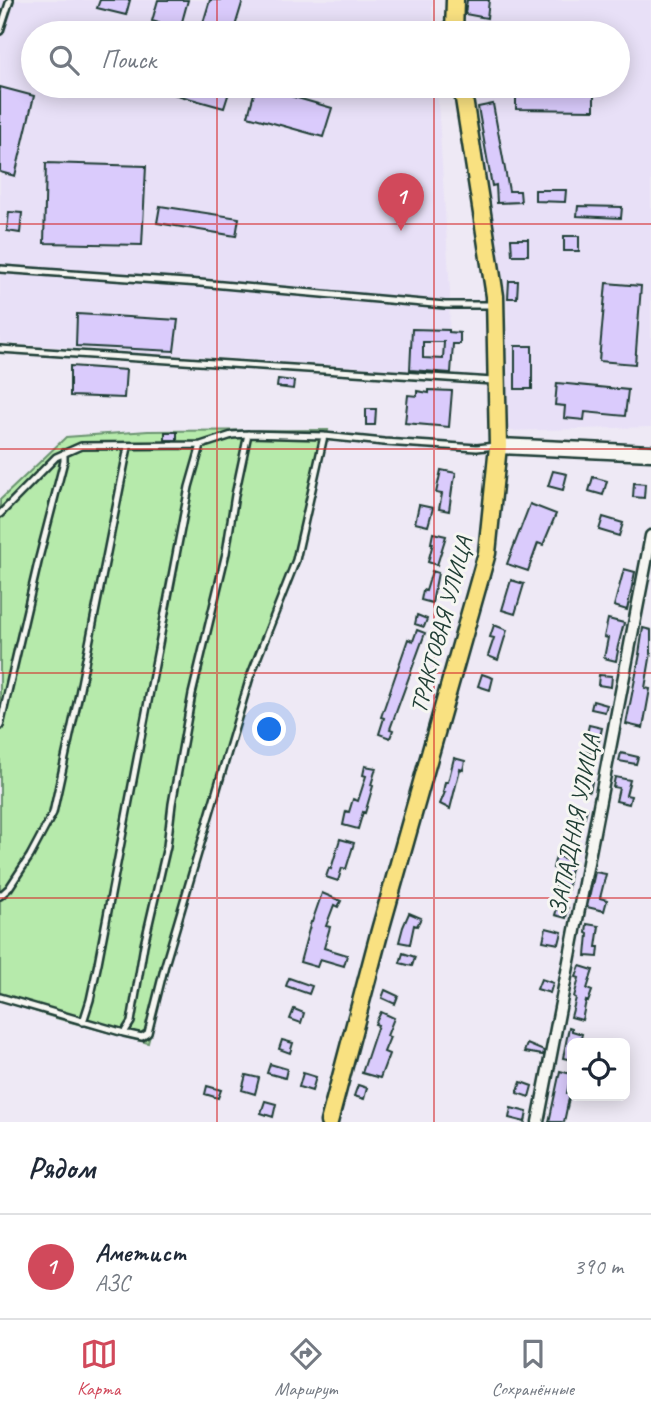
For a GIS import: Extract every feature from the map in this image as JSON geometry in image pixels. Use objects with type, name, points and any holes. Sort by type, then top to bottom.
[{"type":"main road","points":[[454,21],[455,0]]},
{"type":"main road","name":"ТРАКТОВАЯ УЛИЦА","points":[[329,1122],[487,552],[498,446],[495,305],[464,98]]},
{"type":"street","points":[[498,446],[651,453]]},
{"type":"street","name":"ЗАПАДНАЯ УЛИЦА","points":[[538,1122],[651,536]]},
{"type":"lane","points":[[0,31],[10,0]]},
{"type":"lane","points":[[0,269],[200,283],[445,305],[495,305]]},
{"type":"lane","points":[[0,349],[497,381]]},
{"type":"lane","points":[[0,514],[56,457],[80,446],[201,445],[232,435],[248,435],[324,436],[477,448],[498,446]]},
{"type":"lane","points":[[124,1033],[131,1022],[144,946],[167,846],[192,694],[226,553],[248,435]]},
{"type":"lane","points":[[0,997],[124,1033],[142,1037],[148,1033],[165,965],[250,677],[296,560],[324,436]]},
{"type":"lane","points":[[83,1022],[101,949],[189,487],[201,445]]},
{"type":"lane","points":[[0,896],[9,888],[30,856],[53,813],[128,447]]},
{"type":"lane","points":[[0,726],[39,558],[65,461],[64,453]]},
{"type":"shaded area","points":[[0,0],[433,0],[433,21],[21,21],[21,98],[438,98],[450,291],[449,342],[454,350],[451,373],[0,343]]},
{"type":"shaded area","points":[[463,0],[651,0],[651,427],[508,431],[507,298],[491,212],[477,98],[630,98],[630,21],[466,21]]},
{"type":"green space","points":[[328,430],[299,560],[252,678],[179,926],[148,1043],[0,1000],[0,500],[66,437],[148,431]]},
{"type":"building","points":[[100,0],[130,0],[126,15],[97,8]]},
{"type":"building","points":[[158,0],[188,0],[182,21],[152,21]]},
{"type":"building","points":[[210,0],[243,0],[237,21],[204,21]]},
{"type":"building","points":[[467,0],[489,0],[487,18],[465,14]]},
{"type":"building","points":[[0,87],[21,93],[21,98],[34,98],[15,176],[0,172]]},
{"type":"building","points":[[188,98],[227,98],[224,108]]},
{"type":"building","points":[[253,98],[297,98],[332,108],[323,137],[248,116]]},
{"type":"building","points":[[516,98],[594,98],[594,110],[516,109]]},
{"type":"building","points":[[493,104],[509,191],[520,191],[521,202],[497,203],[496,185],[492,186],[478,107]]},
{"type":"building","points":[[46,163],[146,166],[142,245],[44,243]]},
{"type":"building","points":[[535,190],[566,190],[565,202],[535,201]]},
{"type":"building","points":[[160,206],[239,218],[236,236],[157,223]]},
{"type":"building","points":[[578,206],[622,207],[621,218],[577,216]]},
{"type":"building","points":[[9,212],[22,213],[20,233],[7,231]]},
{"type":"building","points":[[564,236],[579,236],[579,251],[564,251]]},
{"type":"building","points":[[511,239],[528,239],[528,255],[512,255]]},
{"type":"building","points":[[509,281],[518,281],[517,298],[508,298]]},
{"type":"building","points":[[606,283],[641,286],[635,364],[599,361]]},
{"type":"building","points":[[77,314],[178,320],[174,351],[76,346]]},
{"type":"building","points":[[412,329],[460,333],[460,344],[453,344],[451,373],[410,370]],"holes":[[[423,342],[444,342],[443,359],[423,358]]]},
{"type":"building","points":[[515,346],[532,346],[532,389],[515,389]]},
{"type":"building","points":[[70,366],[126,370],[124,398],[70,396]]},
{"type":"building","points":[[278,379],[294,381],[293,389],[277,387]]},
{"type":"building","points":[[557,383],[628,390],[625,416],[585,412],[584,420],[564,418],[565,406],[555,405]]},
{"type":"building","points":[[429,390],[452,391],[449,427],[405,423],[408,395],[417,396],[417,391],[429,393]]},
{"type":"building","points":[[366,409],[376,409],[375,425],[366,425]]},
{"type":"building","points":[[165,432],[177,432],[177,440],[165,440]]},
{"type":"building","points":[[441,470],[456,473],[449,511],[439,509],[442,494],[436,493]]},
{"type":"building","points":[[553,471],[567,474],[563,490],[548,486]]},
{"type":"building","points":[[593,477],[607,481],[603,495],[589,491]]},
{"type":"building","points":[[634,483],[645,484],[644,498],[633,497]]},
{"type":"building","points":[[530,504],[556,514],[543,545],[538,543],[528,571],[507,564]]},
{"type":"building","points":[[419,505],[433,508],[428,526],[415,523]]},
{"type":"building","points":[[603,517],[623,523],[619,536],[599,530]]},
{"type":"building","points":[[433,533],[446,536],[437,565],[428,562]]},
{"type":"building","points":[[624,569],[635,572],[627,610],[614,606]]},
{"type":"building","points":[[432,571],[438,573],[432,603],[421,600]]},
{"type":"building","points":[[511,580],[524,584],[515,614],[502,610]]},
{"type":"building","points":[[417,615],[427,619],[424,627],[415,624]]},
{"type":"building","points":[[608,619],[624,623],[616,661],[604,658],[608,638],[604,637]]},
{"type":"building","points":[[494,625],[507,630],[498,660],[488,656],[494,638],[490,637]]},
{"type":"building","points":[[643,628],[651,630],[651,653],[645,688],[650,689],[643,728],[626,724]]},
{"type":"building","points":[[417,630],[425,633],[390,729],[393,730],[390,738],[379,734],[384,718],[381,717],[408,639],[413,641]]},
{"type":"building","points":[[482,674],[493,678],[490,690],[478,686]]},
{"type":"building","points":[[599,675],[612,676],[611,687],[598,685]]},
{"type":"building","points":[[593,701],[607,705],[605,712],[591,709]]},
{"type":"building","points":[[589,725],[602,728],[599,741],[586,738]]},
{"type":"building","points":[[586,752],[597,754],[594,764],[584,761]]},
{"type":"building","points":[[621,753],[638,757],[636,764],[619,761]]},
{"type":"building","points":[[454,758],[465,761],[463,770],[460,769],[450,809],[440,804]]},
{"type":"building","points":[[365,766],[376,768],[371,785],[373,786],[358,829],[343,825],[346,811],[349,812],[353,799],[358,801],[366,776],[363,775]]},
{"type":"building","points":[[615,777],[630,780],[626,795],[631,796],[629,804],[616,801],[619,788],[613,787]]},
{"type":"building","points":[[579,778],[592,782],[590,791],[577,787]]},
{"type":"building","points":[[575,805],[587,809],[584,819],[571,815]]},
{"type":"building","points":[[340,839],[354,843],[346,869],[342,868],[338,881],[326,877]]},
{"type":"building","points":[[556,856],[574,861],[568,889],[555,887],[557,869],[553,868]]},
{"type":"building","points":[[595,872],[606,874],[600,898],[607,900],[604,911],[587,907]]},
{"type":"building","points":[[322,893],[341,901],[338,907],[334,905],[326,926],[330,927],[324,948],[347,955],[344,966],[320,959],[317,967],[300,962]]},
{"type":"building","points":[[558,905],[568,908],[566,918],[555,915]]},
{"type":"building","points":[[409,913],[421,918],[417,926],[414,925],[410,944],[399,942]]},
{"type":"building","points":[[587,924],[599,926],[596,947],[599,947],[598,957],[586,956]]},
{"type":"building","points":[[546,928],[562,932],[559,944],[543,941]]},
{"type":"building","points":[[403,953],[415,957],[412,966],[400,963]]},
{"type":"building","points":[[580,966],[593,970],[587,989],[592,991],[588,1002],[586,1001],[582,1020],[571,1017]]},
{"type":"building","points":[[289,978],[312,986],[309,994],[286,986]]},
{"type":"building","points":[[541,979],[553,983],[550,993],[537,989]]},
{"type":"building","points":[[385,990],[398,996],[395,1004],[382,998]]},
{"type":"building","points":[[294,1009],[304,1013],[301,1023],[290,1019]]},
{"type":"building","points":[[381,1012],[394,1018],[384,1052],[389,1054],[380,1078],[362,1073],[378,1025],[375,1024]]},
{"type":"building","points":[[569,1027],[582,1034],[581,1038],[567,1038],[567,1059],[563,1058]]},
{"type":"building","points":[[282,1040],[293,1043],[290,1053],[279,1049]]},
{"type":"building","points":[[527,1044],[544,1051],[543,1055],[524,1052]]},
{"type":"building","points":[[270,1064],[287,1069],[285,1078],[267,1073]]},
{"type":"building","points":[[560,1071],[567,1073],[568,1101],[564,1122],[549,1122]]},
{"type":"building","points":[[303,1073],[316,1077],[312,1091],[299,1087]]},
{"type":"building","points":[[246,1075],[259,1078],[255,1094],[242,1090]]},
{"type":"building","points":[[521,1082],[532,1086],[529,1097],[517,1093]]},
{"type":"building","points":[[358,1085],[367,1088],[364,1099],[354,1096]]},
{"type":"building","points":[[207,1086],[221,1090],[218,1098],[205,1094]]},
{"type":"building","points":[[265,1101],[276,1104],[273,1117],[261,1113]]},
{"type":"building","points":[[511,1108],[527,1112],[525,1122],[509,1118]]},
{"type":"place","name":"Аметист","points":[[401,231]]}]
